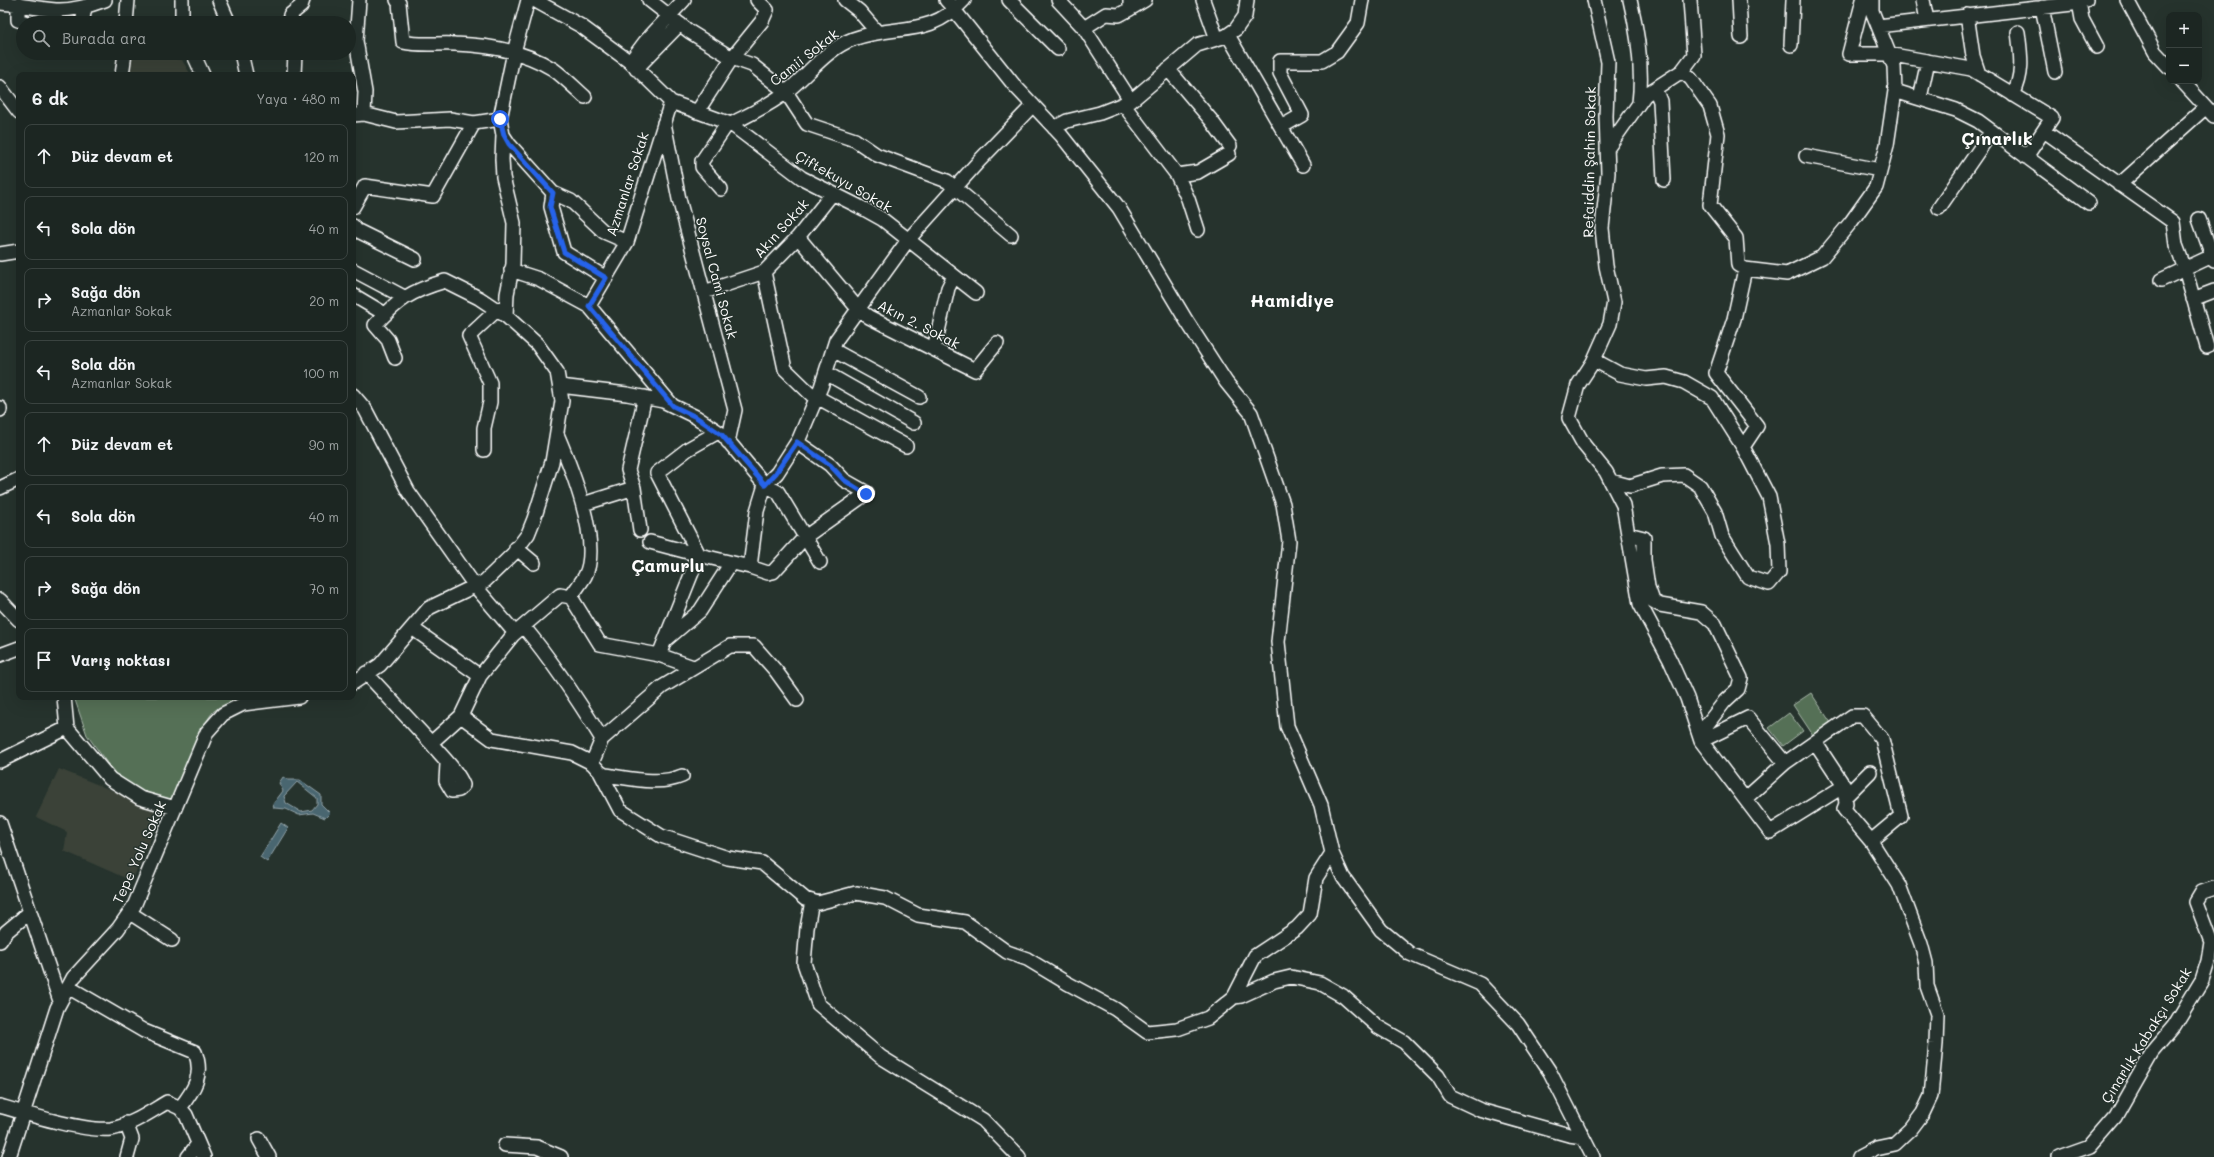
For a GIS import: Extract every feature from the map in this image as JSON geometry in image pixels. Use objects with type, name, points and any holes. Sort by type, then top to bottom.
[{"type":"street","points":[[0,3],[18,4],[55,16],[85,8],[105,0]]},
{"type":"street","points":[[127,16],[128,0]]},
{"type":"street","points":[[182,0],[182,16]]},
{"type":"street","points":[[219,0],[226,16]]},
{"type":"street","points":[[290,16],[301,6],[303,0]]},
{"type":"street","points":[[359,0],[356,41],[365,92],[358,115],[396,122],[450,119],[474,123],[500,119]]},
{"type":"street","points":[[397,0],[399,3],[403,42],[412,44],[456,44],[490,47],[514,52],[530,57],[553,70],[585,97]]},
{"type":"street","points":[[528,0],[514,52],[500,119],[504,135],[509,144],[553,193],[571,201],[604,232],[627,242]]},
{"type":"street","name":"Çiftekuyu Sokak","points":[[534,0],[581,26],[633,66],[671,102],[730,123],[802,178],[832,194],[864,208],[976,293]]},
{"type":"street","points":[[649,0],[675,20],[732,58],[752,65],[786,92],[807,124],[855,140],[877,155],[946,181],[955,187],[1010,235]]},
{"type":"street","points":[[633,66],[675,20],[684,0]]},
{"type":"street","points":[[697,112],[732,58],[753,33],[767,10],[757,0]]},
{"type":"street","points":[[845,0],[859,11],[877,32]]},
{"type":"street","points":[[946,0],[1014,85],[1054,128],[1119,208],[1206,351],[1226,382],[1251,413],[1283,504],[1289,541],[1278,642],[1287,726],[1321,805],[1332,852],[1343,876],[1381,930],[1410,954],[1480,984],[1518,1024],[1550,1072],[1594,1157]]},
{"type":"street","name":"Camii Sokak","points":[[730,123],[786,92],[834,50],[852,40],[877,32],[910,30],[936,22],[955,10],[964,0]]},
{"type":"street","points":[[1009,0],[1058,49]]},
{"type":"street","points":[[1058,0],[1084,28],[1127,102],[1177,175],[1188,199],[1198,230]]},
{"type":"street","points":[[1084,28],[1106,14],[1119,15],[1130,4],[1145,0]]},
{"type":"street","points":[[1203,0],[1222,37],[1281,127],[1303,165]]},
{"type":"street","points":[[1054,128],[1068,121],[1100,113],[1127,102],[1197,45],[1222,37],[1236,29],[1245,16],[1247,0]]},
{"type":"street","points":[[1281,127],[1302,115],[1280,73],[1280,61],[1322,61],[1337,52],[1358,23],[1362,0]]},
{"type":"street","name":"Refaiddin Şahin Sokak","points":[[1594,0],[1608,62],[1608,173],[1602,228],[1606,266],[1614,302],[1610,324],[1594,360],[1578,385],[1568,418],[1584,445],[1606,472],[1623,505],[1640,604],[1670,660],[1687,698],[1700,738],[1745,799],[1770,832],[1844,792]]},
{"type":"street","points":[[1630,0],[1636,26],[1641,89],[1639,103]]},
{"type":"street","points":[[1607,149],[1645,95],[1682,71],[1694,55],[1690,0]]},
{"type":"street","points":[[1740,0],[1740,37]]},
{"type":"street","points":[[1791,45],[1793,0]]},
{"type":"street","points":[[1863,0],[1850,54],[1888,54],[1971,69],[2052,118],[2026,157]]},
{"type":"street","points":[[1682,71],[1691,79],[1710,106],[1718,134],[1710,205],[1736,238],[1738,265],[1745,270],[1787,274],[1822,257],[1851,222],[1876,187],[1887,145],[1895,91],[1894,66],[1872,11],[1872,0]]},
{"type":"street","points":[[1923,0],[1927,20]]},
{"type":"street","points":[[2127,0],[2155,52],[2166,64]]},
{"type":"street","points":[[1878,26],[1967,15],[2010,5],[2045,5],[2083,1],[2082,19],[2097,47]]},
{"type":"street","points":[[18,4],[18,16]]},
{"type":"street","points":[[2045,5],[2055,72]]},
{"type":"street","points":[[83,16],[85,8]]},
{"type":"street","points":[[1967,15],[1973,56],[1979,74]]},
{"type":"street","points":[[2013,95],[2020,81],[2022,67],[2018,32]]},
{"type":"street","points":[[122,72],[124,60]]},
{"type":"street","points":[[196,60],[202,72]]},
{"type":"street","points":[[243,60],[245,72]]},
{"type":"street","points":[[294,72],[295,60]]},
{"type":"street","points":[[1920,98],[1928,61]]},
{"type":"street","points":[[1168,69],[1211,120],[1230,150],[1198,172],[1177,175]]},
{"type":"street","points":[[2120,185],[2210,112],[2185,84]]},
{"type":"street","points":[[0,87],[16,110]]},
{"type":"street","points":[[1655,89],[1660,101],[1664,180]]},
{"type":"street","points":[[1895,91],[1956,110],[1992,131],[2089,203]]},
{"type":"street","name":"Azmanlar Sokak","points":[[589,306],[627,242],[642,200],[671,102]]},
{"type":"street","points":[[750,567],[757,511],[765,485],[776,473],[797,442],[826,373],[836,340],[908,240],[955,187],[1033,105]]},
{"type":"street","points":[[0,108],[16,110]]},
{"type":"street","name":"Soysal Cami Sokak","points":[[664,122],[679,198],[736,410],[728,442]]},
{"type":"street","points":[[356,201],[364,186],[432,196],[474,123]]},
{"type":"street","points":[[721,189],[702,167],[702,161],[730,123]]},
{"type":"street","points":[[1939,208],[1992,131]]},
{"type":"street","points":[[2044,131],[2173,222],[2176,245],[2185,269],[2206,347]]},
{"type":"street","points":[[484,450],[484,428],[490,402],[490,383],[469,336],[502,312],[507,294],[511,270],[514,223],[503,177],[502,159],[504,135]]},
{"type":"street","points":[[1806,156],[1880,170]]},
{"type":"street","points":[[530,167],[543,171]]},
{"type":"street","points":[[553,193],[550,207],[564,252],[606,278]]},
{"type":"street","name":"Akın Sokak","points":[[704,292],[764,272],[798,237],[832,194]]},
{"type":"street","points":[[2161,280],[2213,256],[2199,219]]},
{"type":"street","points":[[356,230],[415,259]]},
{"type":"street","name":"Akın 2. Sokak","points":[[798,237],[859,310],[869,317],[975,370],[997,343]]},
{"type":"street","points":[[0,254],[16,251]]},
{"type":"street","points":[[511,270],[538,279],[589,306],[673,406]]},
{"type":"street","points":[[1743,447],[1757,426],[1716,373],[1734,319],[1745,270]]},
{"type":"street","points":[[356,272],[404,297]]},
{"type":"street","points":[[764,272],[785,369],[816,398],[906,446]]},
{"type":"street","points":[[934,349],[948,288],[954,276]]},
{"type":"street","points":[[395,358],[388,340],[376,325],[408,294],[445,281],[502,312],[538,344],[557,372],[562,401],[552,462],[528,534],[485,581],[430,608],[380,665],[359,676],[431,743],[447,764]]},
{"type":"street","points":[[2193,299],[2214,291]]},
{"type":"street","points":[[356,297],[386,314]]},
{"type":"street","points":[[833,350],[919,397]]},
{"type":"street","points":[[1594,360],[1620,374],[1646,379],[1666,377],[1684,382],[1712,398],[1743,447],[1769,497],[1778,544],[1779,572],[1769,584],[1748,577],[1722,536],[1715,512],[1700,486],[1684,475],[1662,476],[1630,486],[1611,481]]},
{"type":"street","points":[[826,373],[914,423]]},
{"type":"street","points":[[560,386],[645,397],[663,401],[696,417],[718,432],[765,485],[778,492],[820,562]]},
{"type":"street","points":[[640,530],[634,488],[628,470],[645,397]]},
{"type":"street","points":[[356,398],[365,409],[408,491],[475,586],[520,630],[569,686],[602,739]]},
{"type":"street","points":[[659,656],[699,555],[657,474],[688,450],[718,432]]},
{"type":"street","points":[[557,434],[572,468],[583,504],[590,556],[585,576],[571,597]]},
{"type":"street","points":[[650,542],[750,567],[768,573],[773,572],[806,538],[866,494],[844,480],[830,465],[797,442]]},
{"type":"street","points":[[0,488],[16,480]]},
{"type":"street","points":[[583,504],[634,488]]},
{"type":"street","points":[[1628,534],[1644,538],[1644,560],[1648,587],[1653,601],[1660,605],[1701,612],[1715,624],[1741,678],[1738,689],[1725,701],[1700,738]]},
{"type":"street","points":[[516,548],[534,563]]},
{"type":"street","points":[[665,640],[700,611],[731,563]]},
{"type":"street","points":[[431,743],[461,716],[480,676],[520,630],[560,595],[571,597],[600,644],[659,656],[693,667]]},
{"type":"street","points":[[0,600],[16,611]]},
{"type":"street","points":[[412,628],[480,676]]},
{"type":"street","points":[[797,700],[776,671],[754,646],[730,646],[662,687],[602,739],[596,768],[620,810],[639,824],[661,836],[728,858],[762,863],[804,899],[812,902],[818,903],[856,893],[884,898],[918,915],[965,922],[1007,952],[1027,959],[1067,984],[1115,1009],[1147,1032],[1177,1029],[1208,1018],[1234,997],[1255,956],[1296,928],[1310,914],[1316,878],[1332,852]]},
{"type":"street","points":[[0,655],[16,649]]},
{"type":"street","points":[[64,700],[67,728],[110,779],[140,798],[175,808]]},
{"type":"street","name":"Tepe Yolu Sokak","points":[[9,1157],[60,1001],[73,978],[118,929],[134,906],[207,732],[223,714],[243,704],[275,700]]},
{"type":"street","points":[[461,716],[492,739],[572,752],[605,775],[671,781],[682,776]]},
{"type":"street","points":[[1745,799],[1785,763],[1852,716],[1864,716],[1882,739],[1901,816],[1871,841]]},
{"type":"street","points":[[1700,738],[1748,718],[1785,763]]},
{"type":"street","points":[[0,761],[67,728]]},
{"type":"street","points":[[1815,742],[1844,792],[1844,809],[1871,841],[1899,885],[1921,944],[1926,963],[1927,986],[1937,1014],[1931,1096],[1923,1112],[1895,1144],[1876,1148],[1859,1157]]},
{"type":"street","points":[[1844,792],[1870,772]]},
{"type":"street","points":[[0,823],[60,1001]]},
{"type":"street","name":"Çınarlık Kabakçı Sokak","points":[[2059,1157],[2090,1146],[2115,1117],[2152,1052],[2174,1026],[2202,980],[2208,961],[2211,942],[2196,902],[2202,892],[2214,888]]},
{"type":"street","points":[[812,902],[807,928],[804,963],[818,1004],[881,1057],[983,1120],[1019,1157]]},
{"type":"street","points":[[2,934],[30,912]]},
{"type":"street","points":[[130,913],[172,940]]},
{"type":"street","points":[[1234,997],[1241,996],[1274,981],[1291,977],[1320,983],[1343,996],[1378,1027],[1404,1042],[1438,1076],[1450,1096],[1480,1110],[1569,1135],[1583,1136]]},
{"type":"street","points":[[68,988],[144,1031],[195,1052],[199,1062],[195,1089],[180,1108]]},
{"type":"street","points":[[0,1106],[23,1113],[96,1130],[113,1128],[126,1123],[167,1102],[180,1108],[186,1115],[204,1157]]},
{"type":"street","points":[[126,1123],[132,1139],[127,1157]]},
{"type":"street","points":[[259,1139],[270,1157]]},
{"type":"street","points":[[188,1157],[198,1144]]},
{"type":"street","points":[[504,1145],[537,1148],[561,1157]]},
{"type":"shaded area","points":[[131,60],[182,60],[189,72],[129,72]]},
{"type":"shaded area","points":[[59,769],[163,811],[132,881],[64,851],[67,832],[36,817]]},
{"type":"green space","points":[[1811,693],[1831,723],[1813,735],[1793,705]]},
{"type":"green space","points":[[75,700],[235,700],[221,706],[209,717],[171,800],[137,792],[115,774],[87,735]]},
{"type":"green space","points":[[1789,713],[1803,731],[1783,746],[1769,728]]},
{"type":"water","points":[[283,777],[288,780],[300,780],[321,795],[321,804],[330,813],[325,818],[313,813],[299,815],[286,809],[274,808],[273,804],[283,791],[279,783]],"holes":[[[297,782],[317,798],[317,804],[312,810],[301,812],[286,803],[284,796]]]},
{"type":"water","points":[[281,823],[288,828],[267,862],[260,857]]},
{"type":"district","name":"Çınarlık","points":[[1997,138]]},
{"type":"district","name":"Hamidiye","points":[[1292,300]]},
{"type":"district","name":"Çamurlu","points":[[668,565]]},
{"type":"route","points":[[500,119],[504,135],[509,144],[553,193],[550,207],[555,218],[564,252],[606,278],[589,306],[673,406],[696,417],[722,435],[765,485],[776,473],[797,442],[830,465],[844,480],[866,494]]}]
